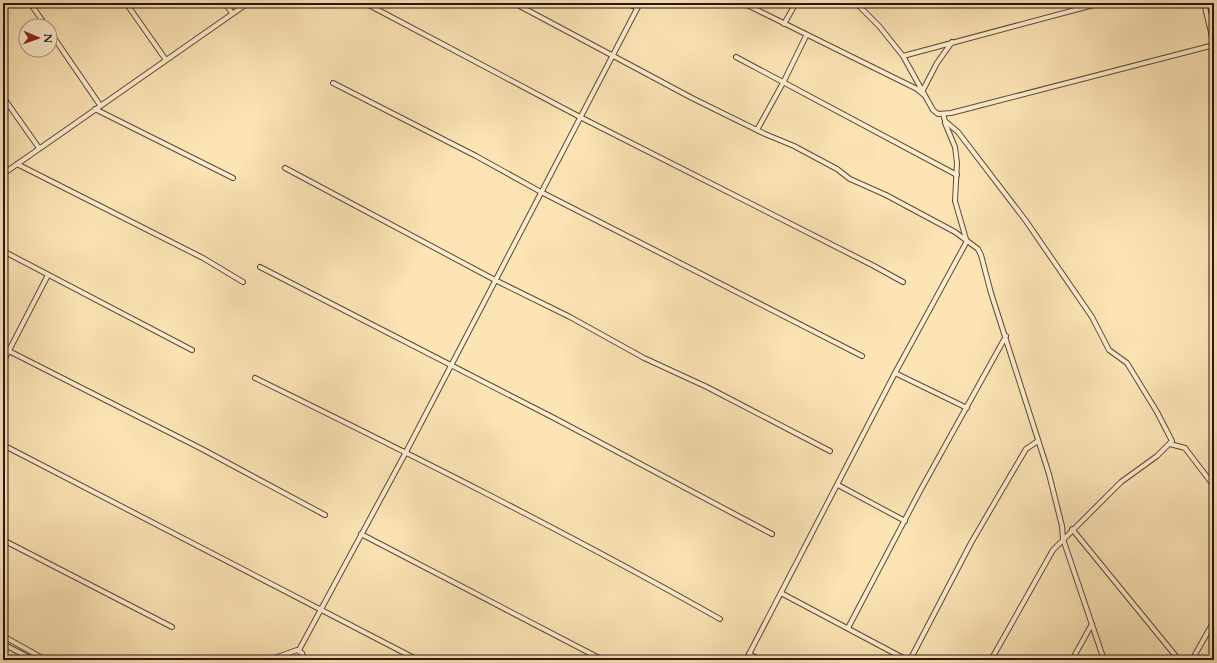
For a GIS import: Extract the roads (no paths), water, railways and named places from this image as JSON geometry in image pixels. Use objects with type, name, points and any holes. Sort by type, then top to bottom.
[{"type":"street","points":[[30,3],[40,18]]},
{"type":"street","points":[[126,3],[166,60]]},
{"type":"street","points":[[225,3],[232,13]]},
{"type":"street","points":[[3,174],[248,3]]},
{"type":"street","points":[[365,3],[580,117],[903,282]]},
{"type":"street","points":[[514,3],[612,56],[757,130],[794,146],[837,169],[850,179],[886,195],[955,232],[978,249],[1052,483],[1062,526],[1063,539],[1104,660]]},
{"type":"street","points":[[627,3],[637,8]]},
{"type":"street","points":[[269,660],[299,650],[406,452],[640,3]]},
{"type":"street","points":[[743,3],[806,36],[917,90],[926,97]]},
{"type":"street","points":[[784,24],[796,3]]},
{"type":"street","points":[[856,3],[879,26],[903,56],[936,113],[943,114],[1214,46],[1204,3]]},
{"type":"street","points":[[903,56],[952,41],[1008,29],[1101,3]]},
{"type":"street","points":[[757,130],[784,81],[806,36]]},
{"type":"street","points":[[923,90],[937,63],[952,41]]},
{"type":"street","points":[[58,44],[100,105]]},
{"type":"street","points":[[736,57],[784,81],[957,174]]},
{"type":"street","points":[[333,83],[476,156],[541,192],[862,356]]},
{"type":"street","points":[[3,97],[40,148]]},
{"type":"street","points":[[95,110],[233,178]]},
{"type":"street","points":[[746,660],[895,373],[967,240],[955,201],[957,174],[955,147],[944,121],[943,114]]},
{"type":"street","points":[[944,121],[958,132],[1018,209],[1092,317],[1109,350],[1127,363],[1172,441],[1121,482],[1063,539],[1044,562],[991,660]]},
{"type":"street","points":[[17,164],[203,258],[243,282]]},
{"type":"street","points":[[285,168],[495,280],[570,317],[644,358],[746,407],[830,451]]},
{"type":"street","points":[[3,251],[192,350]]},
{"type":"street","points":[[260,266],[772,534]]},
{"type":"street","points":[[3,362],[48,275]]},
{"type":"street","points":[[848,628],[1006,336]]},
{"type":"street","points":[[3,348],[202,449],[325,515]]},
{"type":"street","points":[[895,373],[967,408]]},
{"type":"street","points":[[256,378],[406,452],[645,576],[720,619]]},
{"type":"street","points":[[910,660],[971,543],[1002,489],[1026,449],[1038,441]]},
{"type":"street","points":[[1170,444],[1185,448],[1214,486]]},
{"type":"street","points":[[3,446],[418,660]]},
{"type":"street","points":[[838,485],[905,521]]},
{"type":"street","points":[[1072,529],[1179,660]]},
{"type":"street","points":[[361,534],[603,660]]},
{"type":"street","points":[[3,540],[172,627]]},
{"type":"street","points":[[781,593],[907,660]]},
{"type":"street","points":[[1192,660],[1214,621]]},
{"type":"street","points":[[1072,660],[1092,624]]},
{"type":"street","points":[[3,636],[46,660]]},
{"type":"street","points":[[3,644],[34,660]]},
{"type":"street","points":[[299,650],[304,660]]},
{"type":"street","points":[[749,654],[761,660]]}]
